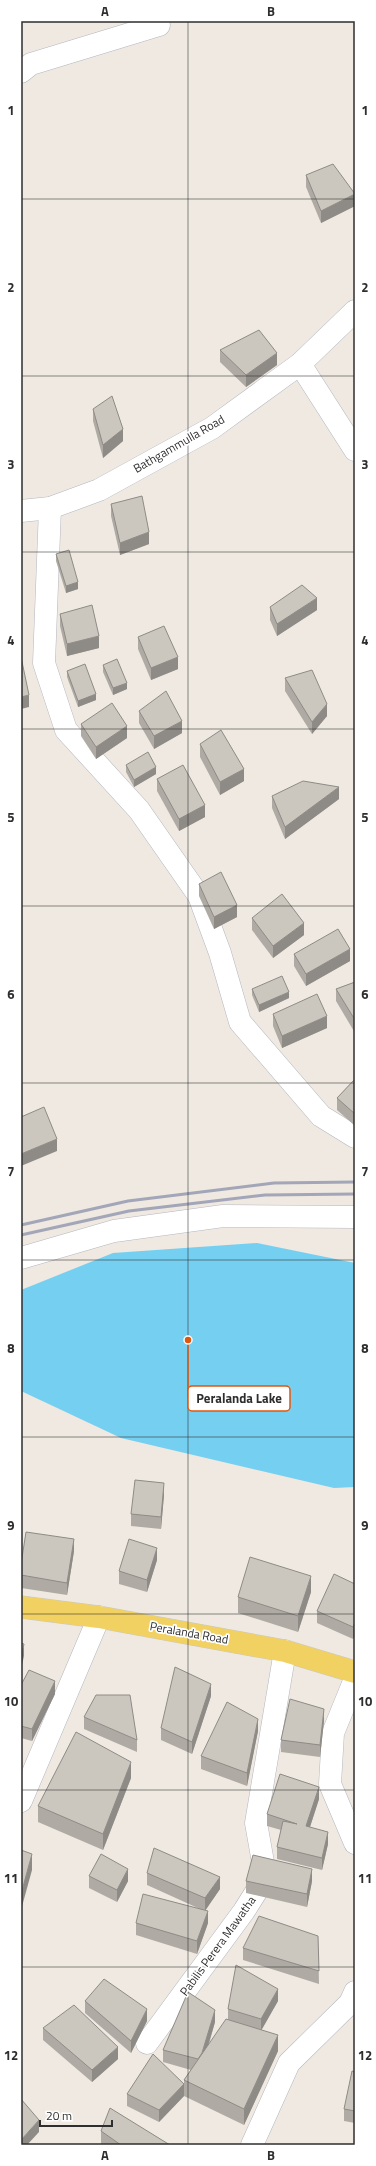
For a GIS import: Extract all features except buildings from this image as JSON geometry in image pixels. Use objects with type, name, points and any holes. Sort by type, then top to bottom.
[{"type":"main road","name":"Peralanda Road","points":[[21,1607],[99,1616],[285,1650],[355,1672]]},
{"type":"street","points":[[21,72],[32,64],[159,25]]},
{"type":"street","name":"Bathgammulla Road","points":[[21,511],[50,508],[99,490],[212,428],[300,364],[355,311]]},
{"type":"street","points":[[300,364],[355,450]]},
{"type":"street","points":[[50,508],[44,663],[66,730],[139,810],[199,896],[220,954],[240,1022],[321,1116],[355,1137]]},
{"type":"street","points":[[21,1258],[114,1231],[223,1216],[355,1217]]},
{"type":"street","points":[[21,1801],[99,1616]]},
{"type":"street","name":"Pabilis Perera Mawatha","points":[[147,2043],[244,1911],[256,1892],[264,1868],[256,1823],[285,1650]]},
{"type":"street","points":[[355,1679],[334,1733],[330,1784],[355,1843]]},
{"type":"street","points":[[252,2145],[289,2063],[350,2004],[355,1992]]},
{"type":"water","points":[[257,1243],[355,1263],[355,1487],[334,1488],[121,1438],[21,1391],[21,1290],[113,1253]]},
{"type":"railway","points":[[21,1225],[128,1201],[274,1183],[355,1182]]},
{"type":"railway","points":[[21,1235],[129,1211],[265,1195],[355,1194]]},
{"type":"place","name":"Peralanda Lake","points":[[188,1340]]}]
